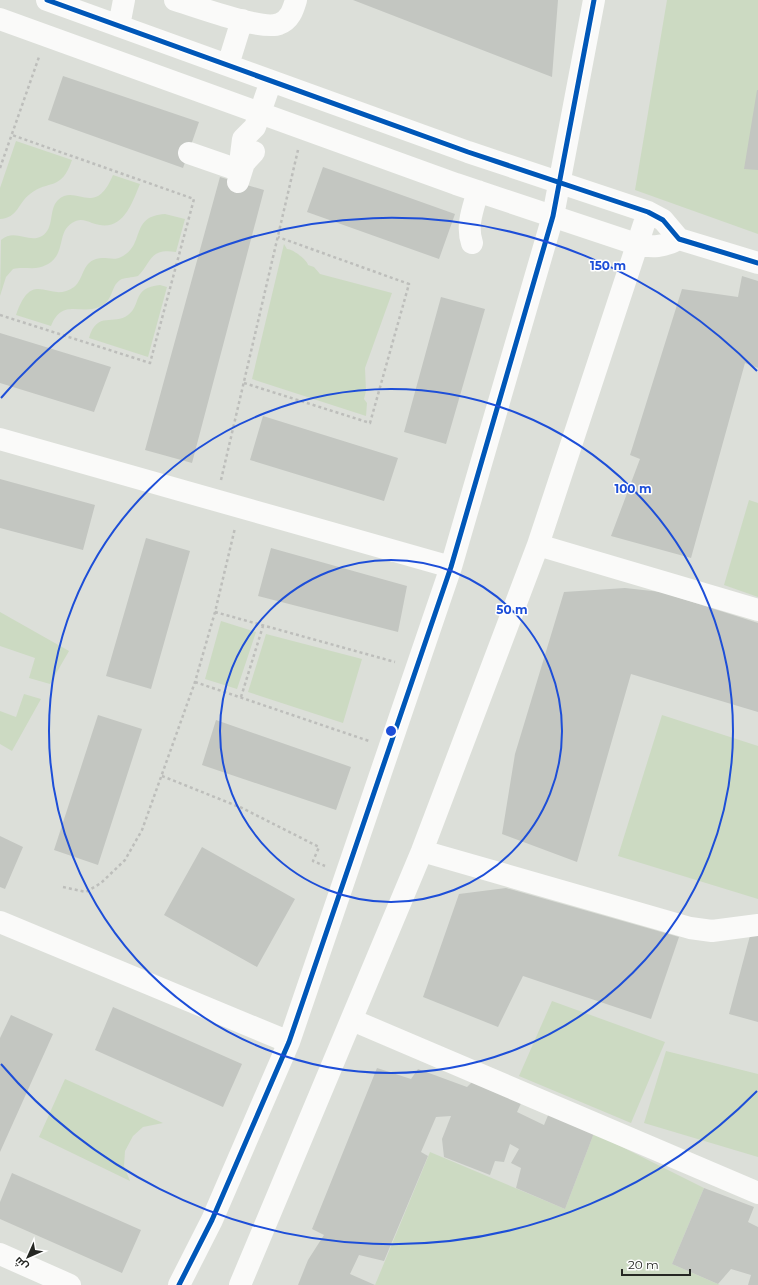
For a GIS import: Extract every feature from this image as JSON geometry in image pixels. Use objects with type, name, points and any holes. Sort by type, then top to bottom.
[{"type":"street","points":[[119,26],[124,0]]},
{"type":"street","points":[[174,0],[264,26],[280,24],[292,12],[296,0]]},
{"type":"street","points":[[178,1285],[212,1220],[289,1042],[451,567],[553,216],[594,0]]},
{"type":"street","points":[[55,1],[119,26],[468,152],[648,212],[663,220],[679,239],[758,263]]},
{"type":"street","points":[[0,19],[257,120],[303,129],[485,194],[636,244],[655,247],[664,246],[679,239]]},
{"type":"street","points":[[228,65],[242,20]]},
{"type":"street","points":[[189,153],[241,172],[256,147],[257,120],[271,81]]},
{"type":"street","points":[[240,1285],[422,851],[538,545],[636,244],[648,212]]},
{"type":"street","points":[[0,440],[451,567]]},
{"type":"street","points":[[538,545],[758,610]]},
{"type":"street","points":[[422,851],[690,928],[712,931],[758,925]]},
{"type":"street","points":[[0,922],[289,1042]]},
{"type":"street","points":[[352,1020],[758,1193]]},
{"type":"street","points":[[0,1254],[70,1285]]},
{"type":"path","points":[[0,168],[38,56],[46,59]]},
{"type":"path","points":[[216,502],[303,129]]},
{"type":"path","points":[[0,316],[150,363],[194,199],[12,135]]},
{"type":"path","points":[[244,383],[370,423],[409,284],[278,237]]},
{"type":"path","points":[[63,887],[86,892],[101,883],[125,860],[142,830],[195,682],[215,612],[240,508]]},
{"type":"path","points":[[215,612],[417,668]]},
{"type":"path","points":[[242,697],[263,626]]},
{"type":"path","points":[[195,682],[390,748]]},
{"type":"path","points":[[162,776],[209,794],[280,827],[318,847],[313,861],[346,874]]},
{"type":"green space","points":[[667,0],[758,0],[758,234],[635,190]]},
{"type":"green space","points":[[16,141],[72,160],[68,170],[59,181],[30,194],[11,216],[0,219],[0,188]]},
{"type":"green space","points":[[113,175],[140,184],[129,209],[124,216],[111,225],[102,225],[82,220],[77,220],[72,223],[64,232],[57,256],[42,267],[13,269],[6,277],[0,296],[1,240],[11,235],[32,238],[42,236],[49,228],[53,209],[58,200],[65,196],[72,195],[92,198],[99,195],[106,188]]},
{"type":"green space","points":[[165,214],[185,219],[176,252],[167,251],[156,254],[138,276],[120,280],[115,286],[110,298],[104,304],[92,309],[72,309],[60,312],[55,317],[51,326],[16,315],[22,300],[29,292],[35,289],[42,289],[57,292],[65,291],[74,287],[91,261],[100,258],[120,258],[130,251],[142,225],[147,220],[154,216]]},
{"type":"green space","points":[[284,244],[287,249],[290,249],[299,255],[308,265],[314,267],[320,274],[392,293],[365,368],[366,391],[364,399],[367,403],[366,416],[252,379]]},
{"type":"green space","points":[[160,285],[167,287],[148,357],[89,338],[92,329],[96,324],[101,321],[123,318],[128,315],[135,307],[141,293],[151,287]]},
{"type":"green space","points":[[749,500],[758,503],[758,597],[724,585]]},
{"type":"green space","points":[[0,612],[69,651],[50,684],[29,678],[35,658],[0,646]]},
{"type":"green space","points":[[221,621],[256,632],[237,689],[205,679]]},
{"type":"green space","points":[[266,634],[362,659],[343,723],[248,692]]},
{"type":"green space","points":[[24,694],[41,699],[12,751],[0,744],[0,711],[16,717]]},
{"type":"green space","points":[[662,715],[758,746],[758,899],[618,856]]},
{"type":"green space","points":[[552,1001],[665,1042],[631,1123],[519,1076]]},
{"type":"green space","points":[[666,1051],[758,1074],[758,1157],[644,1123]]},
{"type":"green space","points":[[65,1079],[163,1123],[143,1127],[133,1136],[125,1151],[124,1166],[130,1181],[39,1137]]},
{"type":"green space","points":[[594,1133],[704,1188],[672,1264],[720,1285],[375,1285],[430,1152],[565,1209]]},
{"type":"building","points":[[353,0],[558,0],[552,77]]},
{"type":"building","points":[[63,76],[199,122],[183,168],[48,120]]},
{"type":"building","points":[[757,90],[758,170],[744,169]]},
{"type":"building","points":[[323,167],[455,214],[439,259],[307,212]]},
{"type":"building","points":[[220,177],[264,190],[192,463],[145,450]]},
{"type":"building","points":[[742,276],[758,281],[758,368],[745,363],[691,558],[611,536],[640,459],[630,455],[682,289],[738,297]]},
{"type":"building","points":[[441,297],[485,309],[446,444],[404,432]]},
{"type":"building","points":[[0,333],[111,367],[94,412],[0,383]]},
{"type":"building","points":[[263,416],[398,458],[384,501],[250,460]]},
{"type":"building","points":[[0,479],[95,505],[83,550],[0,528]]},
{"type":"building","points":[[146,538],[190,551],[151,689],[106,676]]},
{"type":"building","points":[[271,548],[407,586],[398,632],[258,596]]},
{"type":"building","points":[[625,588],[661,592],[758,623],[758,712],[631,674],[577,862],[502,834],[515,754],[564,592]]},
{"type":"building","points":[[98,715],[142,729],[98,865],[54,850]]},
{"type":"building","points":[[216,720],[351,767],[336,810],[202,765]]},
{"type":"building","points":[[0,836],[23,847],[5,889],[0,887]]},
{"type":"building","points":[[202,847],[295,899],[257,967],[164,915]]},
{"type":"building","points":[[506,888],[679,937],[651,1019],[523,976],[498,1027],[423,997],[459,894]]},
{"type":"building","points":[[751,932],[758,933],[758,1022],[729,1014]]},
{"type":"building","points":[[113,1007],[242,1064],[223,1107],[95,1050]]},
{"type":"building","points":[[11,1015],[53,1034],[0,1152],[0,1038]]},
{"type":"building","points":[[377,1068],[411,1079],[418,1069],[467,1087],[476,1078],[523,1099],[517,1112],[544,1125],[549,1113],[594,1133],[565,1209],[516,1188],[521,1168],[511,1163],[519,1149],[510,1144],[504,1162],[495,1161],[490,1175],[444,1157],[442,1139],[451,1116],[436,1117],[421,1152],[428,1156],[384,1261],[359,1255],[350,1274],[375,1285],[298,1285],[308,1260],[324,1235],[312,1229]]},
{"type":"building","points":[[12,1173],[141,1230],[122,1273],[0,1219],[0,1202]]},
{"type":"building","points":[[704,1188],[754,1207],[748,1222],[758,1227],[758,1285],[748,1285],[751,1275],[731,1269],[718,1284],[672,1264]]},
{"type":"cycle path","points":[[47,0],[468,152],[648,212],[663,220],[679,239],[758,263]]},
{"type":"cycle path","points":[[179,1285],[212,1220],[289,1042],[451,567],[553,216],[594,0]]}]
